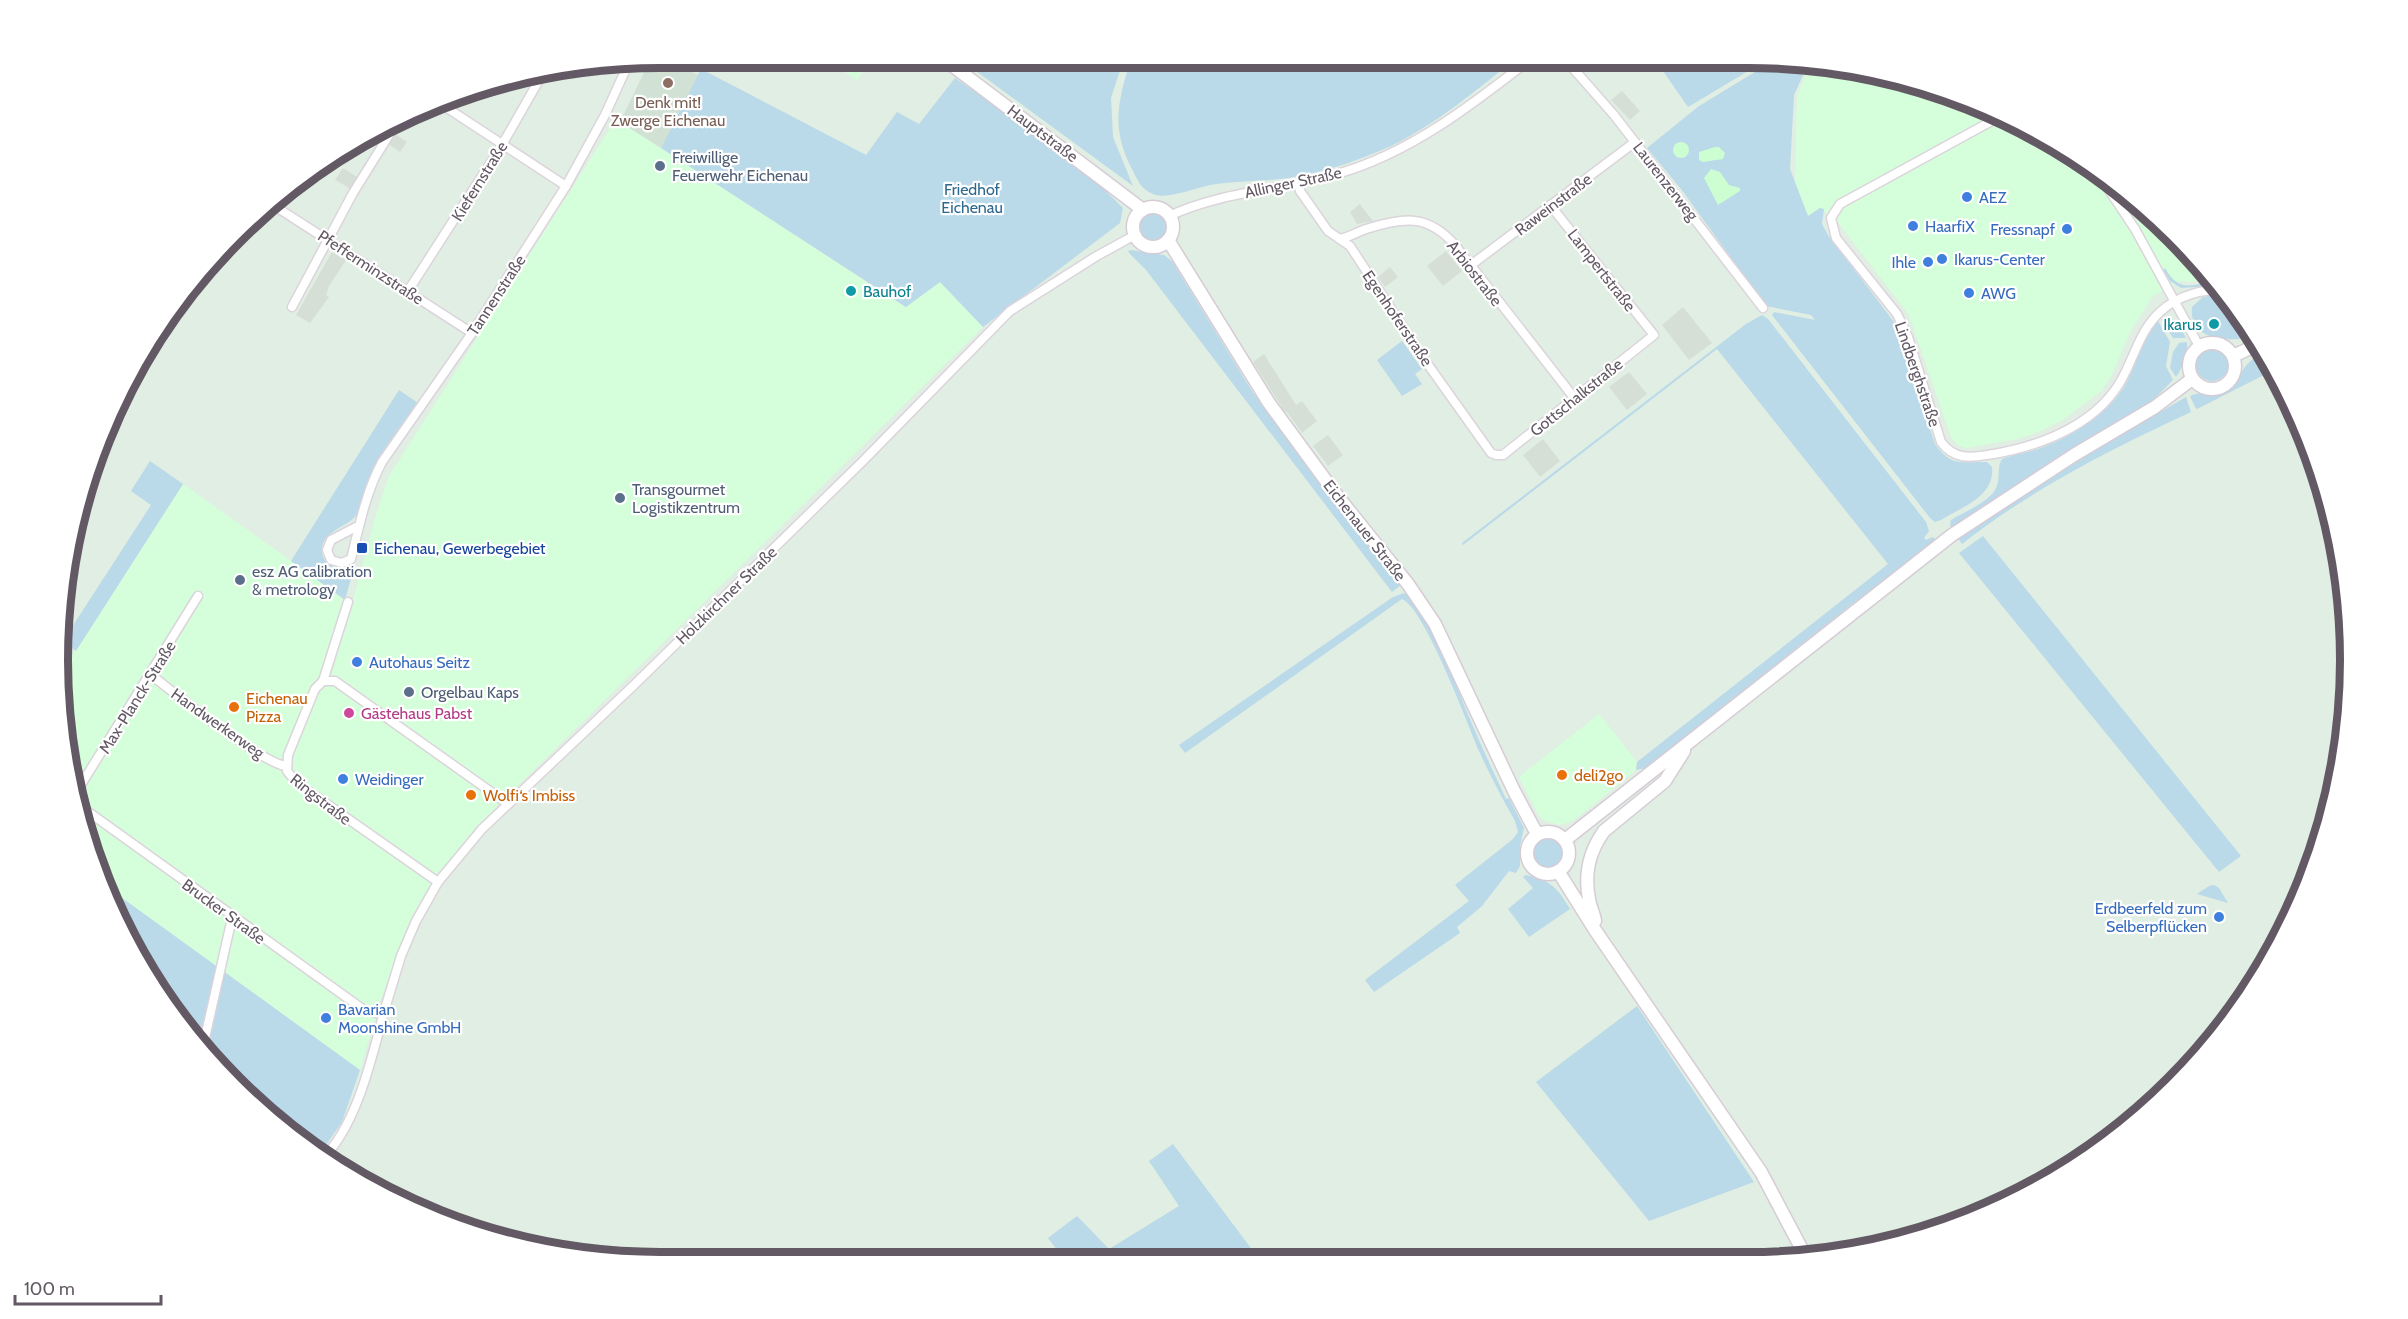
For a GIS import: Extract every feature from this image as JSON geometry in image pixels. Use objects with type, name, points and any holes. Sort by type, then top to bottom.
[{"type":"main road","name":"Hauptstraße","points":[[956,68],[1143,210]]},
{"type":"main road","points":[[1156,207],[1169,216],[1173,229],[1168,240],[1160,246],[1147,246],[1135,235],[1134,220],[1143,210],[1156,207]]},
{"type":"main road","name":"Eichenauer Straße","points":[[1168,240],[1269,403],[1335,493],[1408,584],[1435,624],[1514,791],[1537,834]]},
{"type":"main road","points":[[2207,343],[2219,344],[2234,356],[2232,378],[2220,388],[2204,388],[2192,379],[2189,360],[2199,346],[2207,343]]},
{"type":"main road","points":[[2234,356],[2251,348]]},
{"type":"main road","points":[[1565,840],[1952,536],[2074,455],[2155,407],[2192,379]]},
{"type":"main road","points":[[1595,930],[1595,917],[1589,901],[1586,878],[1587,867],[1596,842],[1604,831],[1665,781],[1690,742]]},
{"type":"main road","points":[[1550,831],[1565,840],[1569,858],[1558,871],[1545,874],[1538,872],[1529,863],[1527,847],[1537,834],[1550,831]]},
{"type":"main road","points":[[1558,871],[1595,930],[1761,1172],[1802,1249]]},
{"type":"street","name":"Allinger Straße","points":[[1169,216],[1215,198],[1298,184],[1353,169],[1406,146],[1466,108],[1519,68]]},
{"type":"street","name":"Laurenzerweg","points":[[1572,68],[1635,142],[1763,308]]},
{"type":"street","name":"Tannenstraße","points":[[358,526],[331,540],[327,550],[331,560],[342,563],[351,559],[358,526],[375,475],[382,462],[472,333],[566,186],[591,141],[626,69]]},
{"type":"street","name":"Kiefernstraße","points":[[408,291],[502,145],[539,80]]},
{"type":"street","points":[[447,108],[566,186]]},
{"type":"street","name":"Lindberghstraße","points":[[1992,121],[1840,204],[1831,218],[1836,238],[1897,314],[1908,337],[1941,442],[1946,448],[1959,457],[1993,454],[2031,446],[2074,426],[2093,413],[2112,394],[2125,374],[2148,324],[2163,309],[2202,291],[2212,291]]},
{"type":"street","points":[[292,308],[353,193],[390,133]]},
{"type":"street","name":"Raweinstraße","points":[[1471,265],[1635,142]]},
{"type":"street","name":"Egenhoferstraße","points":[[1298,184],[1300,191],[1328,231],[1350,246],[1430,368],[1491,453],[1497,455]]},
{"type":"street","points":[[2109,190],[2133,225],[2199,346]]},
{"type":"street","name":"Lampertstraße","points":[[1550,205],[1654,335]]},
{"type":"street","name":"Pfefferminzstraße","points":[[277,208],[472,333]]},
{"type":"street","name":"Arbiostraße","points":[[1340,239],[1368,228],[1400,221],[1418,220],[1438,228],[1471,265],[1575,399]]},
{"type":"street","name":"Holzkirchner Straße","points":[[329,1151],[347,1122],[362,1086],[380,1012],[416,921],[438,882],[482,829],[633,686],[864,460],[1010,310],[1135,235]]},
{"type":"street","name":"Gottschalkstraße","points":[[1497,455],[1503,454],[1575,399],[1654,335]]},
{"type":"street","name":"Max-Planck-Straße","points":[[81,785],[198,596]]},
{"type":"street","name":"Ringstraße","points":[[348,602],[323,681],[315,689],[288,755],[286,766],[288,773],[297,783],[438,882]]},
{"type":"street","name":"Handwerkerweg","points":[[151,675],[255,751],[279,765],[286,766]]},
{"type":"street","points":[[323,681],[335,681],[508,804]]},
{"type":"street","name":"Brucker Straße","points":[[88,812],[232,918],[364,1010],[380,1012]]},
{"type":"street","points":[[205,1039],[232,918]]},
{"type":"shaded area","points":[[646,68],[683,68],[698,75],[661,148],[620,122]]},
{"type":"shaded area","points":[[838,68],[865,68],[857,80]]},
{"type":"shaded area","points":[[1807,71],[1864,79],[1902,88],[1975,113],[2044,147],[2109,190],[2139,214],[2203,280],[2180,281],[2153,296],[2131,330],[2111,377],[2101,391],[2064,419],[2036,433],[2017,439],[1966,448],[1959,446],[1951,437],[1909,315],[1838,222],[1820,208],[1808,216],[1795,182],[1797,97]]},
{"type":"shaded area","points":[[1622,91],[1640,111],[1630,120],[1611,100]]},
{"type":"shaded area","points":[[616,119],[905,307],[940,282],[983,327],[477,826],[436,877],[413,915],[381,999],[360,1070],[117,894],[99,850],[79,775],[69,698],[68,661],[183,484],[352,604],[388,478]]},
{"type":"shaded area","points":[[394,133],[407,142],[400,152],[387,143]]},
{"type":"shaded area","points":[[343,168],[357,177],[351,189],[335,180]]},
{"type":"shaded area","points":[[1360,204],[1373,221],[1357,224],[1350,212]]},
{"type":"shaded area","points":[[1446,251],[1462,271],[1443,286],[1427,266]]},
{"type":"shaded area","points":[[332,252],[346,260],[329,286],[326,295],[329,297],[310,323],[296,315]]},
{"type":"shaded area","points":[[1390,267],[1398,277],[1385,287],[1378,277]]},
{"type":"shaded area","points":[[1683,307],[1712,343],[1689,360],[1662,325]]},
{"type":"shaded area","points":[[1264,354],[1296,405],[1302,401],[1317,421],[1302,433],[1285,412],[1253,362]]},
{"type":"shaded area","points":[[1629,372],[1647,394],[1627,410],[1609,387]]},
{"type":"shaded area","points":[[1328,435],[1343,455],[1328,466],[1313,446]]},
{"type":"shaded area","points":[[1543,439],[1560,461],[1540,477],[1523,455]]},
{"type":"shaded area","points":[[1599,714],[1637,762],[1636,770],[1573,821],[1560,825],[1545,821],[1539,816],[1519,777]]},
{"type":"green space","points":[[972,68],[1121,68],[1111,98],[1113,137],[1133,186]]},
{"type":"green space","points":[[1128,68],[1504,68],[1424,127],[1391,146],[1369,155],[1300,176],[1210,185],[1165,196],[1153,194],[1140,184],[1126,156],[1121,141],[1118,115]]},
{"type":"green space","points":[[1661,68],[1753,68],[1688,107]]},
{"type":"green space","points":[[1761,68],[1805,71],[1794,95],[1790,169],[1808,216],[1820,208],[1824,209],[1822,224],[1828,235],[1894,322],[1935,444],[1952,460],[1987,462],[1992,467],[1992,477],[1988,486],[1976,499],[1941,520],[1935,522],[1930,518],[1772,315],[1774,312],[1815,320],[1811,315],[1766,306],[1681,189],[1647,148],[1699,106]]},
{"type":"green space","name":"Friedhof Eichenau","points":[[701,69],[866,155],[897,112],[919,124],[955,78],[1084,170],[1123,208],[1120,223],[983,327],[940,282],[906,307],[661,148]]},
{"type":"green space","points":[[1153,211],[1164,216],[1169,227],[1164,238],[1153,243],[1142,238],[1137,227],[1142,216]]},
{"type":"green space","points":[[1128,251],[1164,255],[1172,261],[1252,391],[1313,475],[1401,585],[1392,592],[1146,270],[1130,254]]},
{"type":"green space","points":[[2165,268],[2179,284],[2205,283],[2208,286],[2181,288],[2170,281],[2163,270]]},
{"type":"green space","points":[[2215,295],[2245,338],[2213,337],[2197,327],[2192,307],[2203,297]]},
{"type":"green space","points":[[1762,315],[1768,319],[1926,522],[1929,531],[1924,538],[1926,540],[1933,537],[1936,540],[1646,768],[1636,770],[1637,762],[1888,564],[1717,349],[1463,545],[1462,543],[1746,324]]},
{"type":"green space","points":[[2161,319],[2177,321],[2186,338],[2173,338]]},
{"type":"green space","points":[[2158,321],[2170,342],[2166,366],[2173,380],[2155,398],[2132,415],[1952,529],[1951,520],[1984,501],[1994,492],[2002,459],[2038,449],[2062,439],[2086,425],[2116,398],[2124,387],[2147,337]]},
{"type":"green space","points":[[1402,341],[1422,369],[1415,374],[1422,384],[1402,396],[1377,360]]},
{"type":"green space","points":[[2187,342],[2187,351],[2176,377],[2170,368],[2173,352],[2179,343]]},
{"type":"green space","points":[[2212,349],[2224,353],[2228,365],[2224,377],[2212,381],[2200,377],[2196,365],[2200,353]]},
{"type":"green space","points":[[2257,357],[2266,374],[2197,409],[2195,407],[2190,396],[2226,389],[2235,382],[2249,363]]},
{"type":"green space","points":[[399,390],[418,403],[378,460],[358,513],[328,536],[322,547],[324,559],[332,566],[340,569],[351,564],[353,571],[345,600],[291,561]]},
{"type":"green space","points":[[2186,397],[2191,412],[2073,471],[2016,505],[1962,544],[1958,538],[2102,446]]},
{"type":"green space","points":[[150,461],[183,484],[76,651],[68,645],[69,632],[151,505],[131,491]]},
{"type":"green space","points":[[1983,536],[2241,856],[2219,872],[1959,553]]},
{"type":"green space","points":[[1404,593],[1422,614],[1431,631],[1506,799],[1509,798],[1524,828],[1520,846],[1520,866],[1516,873],[1509,871],[1482,906],[1457,927],[1460,933],[1374,992],[1365,980],[1469,901],[1455,885],[1513,839],[1518,832],[1515,821],[1479,751],[1433,644],[1411,607],[1402,599],[1185,753],[1179,745],[1393,597]]},
{"type":"green space","points":[[1548,836],[1560,841],[1565,853],[1560,865],[1548,870],[1536,865],[1531,853],[1536,841]]},
{"type":"green space","points":[[1526,875],[1552,886],[1570,909],[1529,937],[1508,909],[1533,888],[1523,877]]},
{"type":"green space","points":[[2214,885],[2219,888],[2228,903],[2197,894]]},
{"type":"green space","points":[[117,894],[360,1070],[342,1122],[324,1147],[269,1105],[241,1078],[214,1050],[167,988],[147,956]]},
{"type":"green space","points":[[1637,1006],[1754,1182],[1649,1221],[1536,1082]]},
{"type":"green space","points":[[1173,1144],[1254,1252],[1059,1252],[1048,1238],[1077,1216],[1109,1249],[1179,1206],[1149,1161]]},
{"type":"sand","points":[[1681,142],[1687,144],[1689,150],[1687,156],[1681,158],[1675,156],[1673,150],[1675,144]]},
{"type":"sand","points":[[1719,147],[1725,153],[1723,159],[1703,162],[1699,160],[1699,152]]},
{"type":"sand","points":[[1711,169],[1720,172],[1729,185],[1740,188],[1740,191],[1718,205],[1704,178]]},
{"type":"place","name":"Denk mit! Zwerge Eichenau","points":[[668,83]]},
{"type":"place","name":"Freiwillige Feuerwehr Eichenau","points":[[660,166]]},
{"type":"place","name":"AEZ","points":[[1967,197]]},
{"type":"place","name":"HaarfiX","points":[[1913,226]]},
{"type":"place","name":"Fressnapf","points":[[2067,229]]},
{"type":"place","name":"Ikarus-Center","points":[[1942,259]]},
{"type":"place","name":"Ihle","points":[[1928,262]]},
{"type":"place","name":"Bauhof","points":[[851,291]]},
{"type":"place","name":"AWG","points":[[1969,293]]},
{"type":"place","name":"Ikarus","points":[[2214,324]]},
{"type":"place","name":"Transgourmet Logistikzentrum","points":[[620,498]]},
{"type":"place","name":"Eichenau, Gewerbegebiet","points":[[362,548]]},
{"type":"place","name":"esz AG calibration & metrology","points":[[240,580]]},
{"type":"place","name":"Autohaus Seitz","points":[[357,662]]},
{"type":"place","name":"Orgelbau Kaps","points":[[409,692]]},
{"type":"place","name":"Eichenau Pizza","points":[[234,707]]},
{"type":"place","name":"Gästehaus Pabst","points":[[349,713]]},
{"type":"place","name":"deli2go","points":[[1562,775]]},
{"type":"place","name":"Weidinger","points":[[343,779]]},
{"type":"place","name":"Wolfi‘s Imbiss","points":[[471,795]]},
{"type":"place","name":"Erdbeerfeld zum Selberpflücken","points":[[2219,917]]},
{"type":"place","name":"Bavarian Moonshine GmbH","points":[[326,1018]]}]
